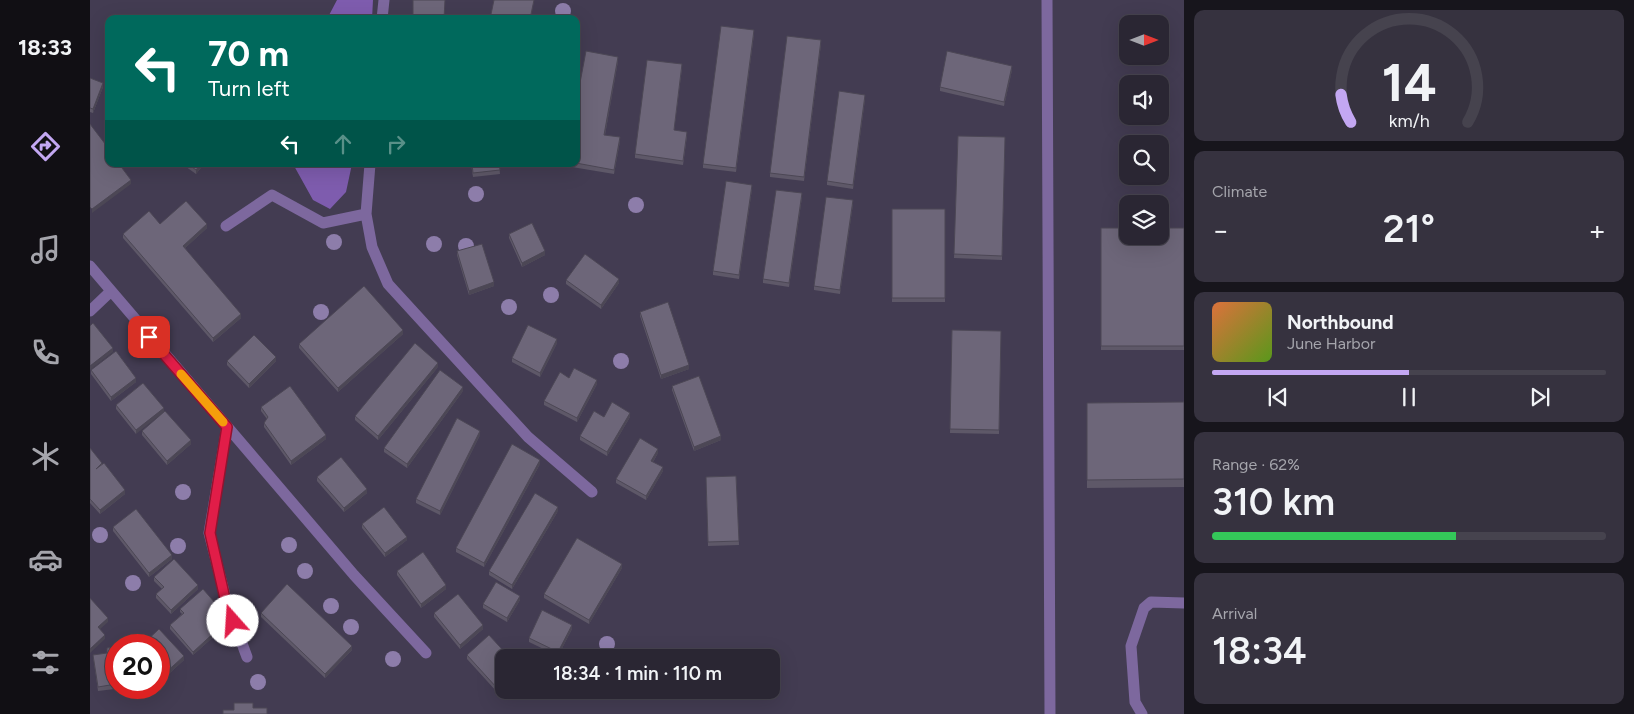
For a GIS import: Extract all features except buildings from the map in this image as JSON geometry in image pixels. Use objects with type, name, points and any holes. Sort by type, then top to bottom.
[{"type":"lane","points":[[382,15],[384,0]]},
{"type":"lane","points":[[1047,0],[1050,714]]},
{"type":"lane","points":[[370,167],[366,214],[372,247],[388,284],[528,437],[592,492]]},
{"type":"lane","points":[[226,226],[272,195],[323,222],[366,214]]},
{"type":"lane","points":[[90,266],[110,292],[354,575],[426,653]]},
{"type":"lane","points":[[90,311],[110,292]]},
{"type":"lane","points":[[227,427],[210,533],[226,603],[247,658]]},
{"type":"lane","points":[[1142,714],[1135,702],[1132,646],[1144,608],[1152,602],[1184,603]]},
{"type":"shaded area","points":[[90,0],[1184,0],[1184,714],[90,714]]},
{"type":"shaded area","points":[[337,0],[373,0],[372,15],[329,15]]},
{"type":"shaded area","points":[[295,167],[351,167],[346,192],[330,209],[313,200]]},
{"type":"slow traffic","points":[[181,374],[223,422]]},
{"type":"route","points":[[149,337],[227,427],[210,533],[226,603],[233,621]]}]
